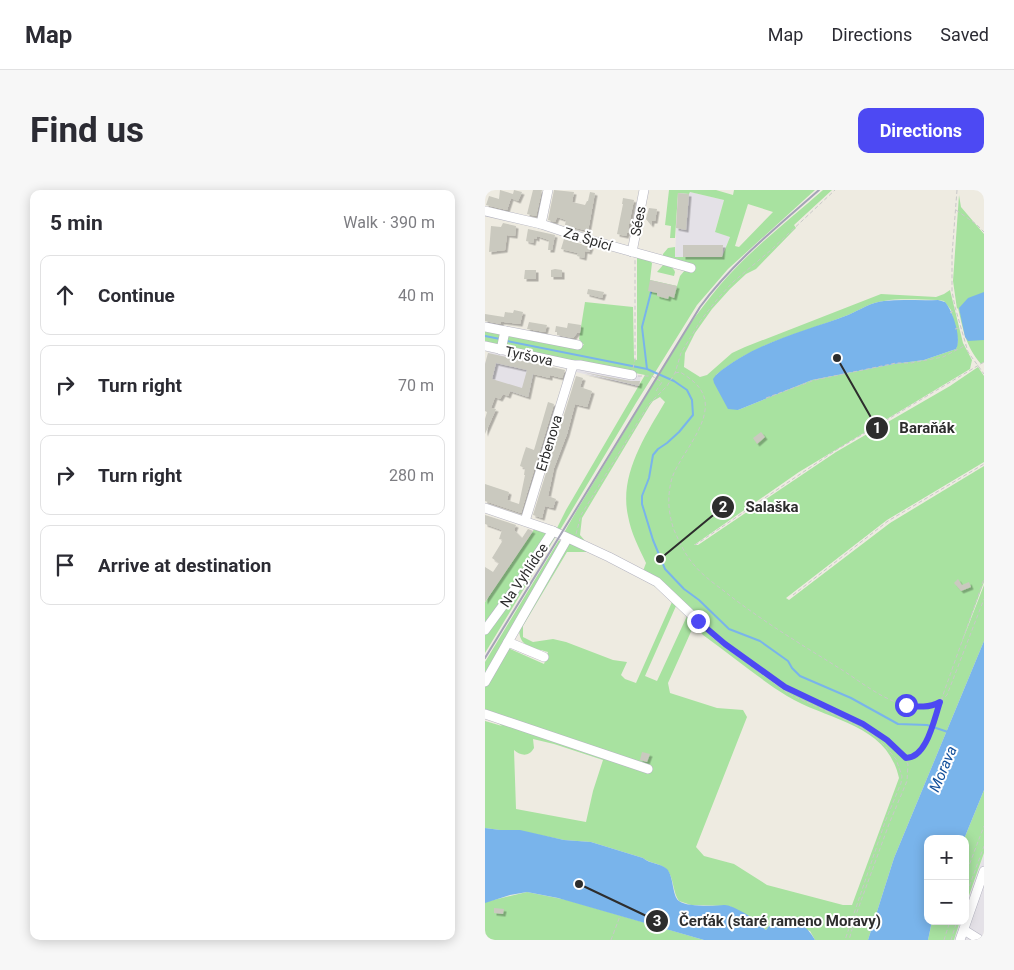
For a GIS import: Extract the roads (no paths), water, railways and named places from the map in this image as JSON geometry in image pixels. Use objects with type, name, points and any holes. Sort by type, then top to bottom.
[{"type":"street","points":[[541,224],[548,190]]},
{"type":"street","name":"Sées","points":[[632,252],[643,190]]},
{"type":"street","name":"Za Špicí","points":[[485,211],[541,224],[691,268]]},
{"type":"street","points":[[485,327],[503,340],[578,345]]},
{"type":"street","name":"Tyršova","points":[[485,346],[503,340],[573,365],[632,375]]},
{"type":"street","name":"Erbenova","points":[[525,521],[573,365]]},
{"type":"street","points":[[485,508],[553,531]]},
{"type":"street","name":"Na Vyhlídce","points":[[485,630],[515,589],[553,531],[609,556],[657,582],[698,621]]},
{"type":"street","points":[[485,682],[570,540]]},
{"type":"street","points":[[508,642],[544,658]]},
{"type":"street","points":[[485,714],[648,769]]},
{"type":"street","points":[[960,940],[984,872]]},
{"type":"street","points":[[964,930],[979,940]]},
{"type":"water","points":[[984,292],[984,340],[968,341],[965,337],[959,308],[968,298]]},
{"type":"water","points":[[891,300],[938,300],[945,302],[954,318],[958,339],[956,349],[924,360],[812,380],[738,410],[728,409],[714,383],[713,379],[716,375],[730,364],[762,346],[848,315],[870,305]]},
{"type":"water","name":"Morava","points":[[984,641],[984,790],[966,835],[924,835],[924,925],[931,925],[928,940],[868,940],[894,858]]},
{"type":"water","points":[[485,828],[520,830],[564,840],[591,842],[643,858],[667,869],[677,899],[683,903],[708,906],[727,905],[751,917],[766,930],[776,917],[788,918],[804,926],[815,940],[704,940],[558,898],[527,892],[485,903]]},
{"type":"waterway","points":[[647,369],[642,327],[651,292]]},
{"type":"waterway","points":[[485,336],[500,339]]},
{"type":"waterway","points":[[507,341],[647,369],[674,381],[687,390],[692,400],[693,415],[679,432],[653,455],[649,478],[642,496],[642,504],[653,540],[665,569],[684,589],[699,600],[729,629],[760,641],[788,661],[800,676],[851,698],[898,724],[927,725],[948,732]]},
{"type":"railway","points":[[485,658],[700,307],[741,260],[819,190]]},
{"type":"place","name":"Baraňák","points":[[837,358]]},
{"type":"place","name":"Salaška","points":[[660,559]]},
{"type":"place","name":"Čerťák (staré rameno Moravy)","points":[[579,884]]}]
